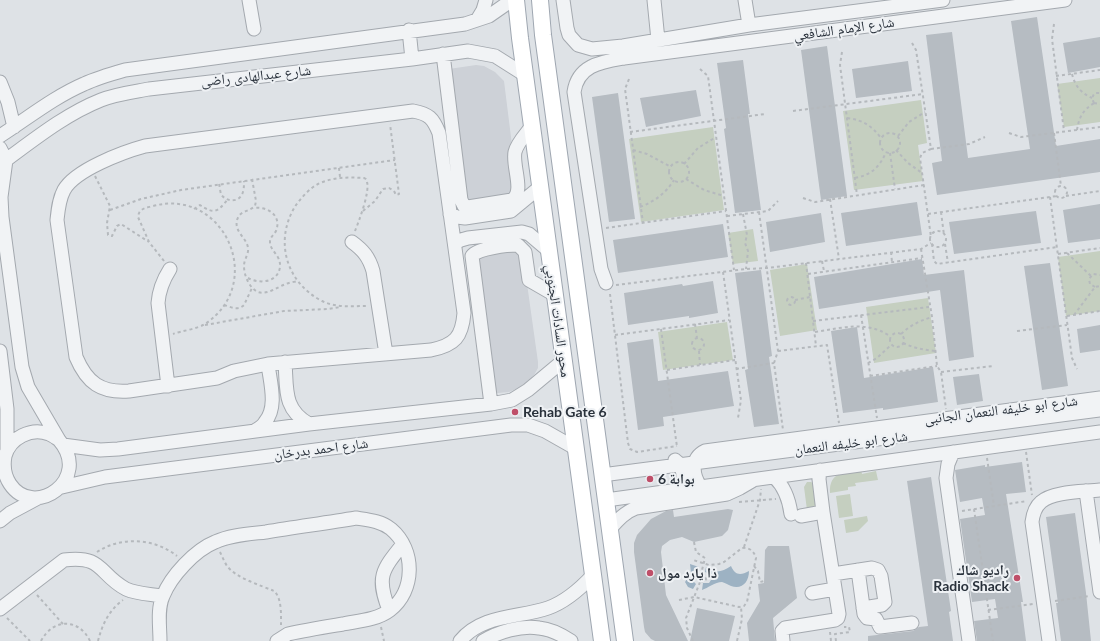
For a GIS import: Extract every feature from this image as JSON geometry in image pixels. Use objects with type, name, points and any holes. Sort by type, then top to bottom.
[{"type":"main road","name":"محور السادات الجنوبي","points":[[516,0],[602,641]]},
{"type":"main road","name":"محور السادات الجنوبي","points":[[540,0],[543,35],[625,641]]},
{"type":"street","points":[[249,0],[254,29]]},
{"type":"street","points":[[477,20],[484,10],[486,0]]},
{"type":"street","name":"شارع عبدالهادى راضى","points":[[0,137],[14,126],[65,94],[104,76],[125,70],[409,30],[465,24],[489,16],[512,0]]},
{"type":"street","points":[[563,0],[569,35],[578,45],[592,49],[623,52]]},
{"type":"street","points":[[654,0],[658,40]]},
{"type":"street","points":[[745,0],[749,26]]},
{"type":"street","name":"شارع الإمام الشافعي","points":[[623,52],[658,40],[749,26],[943,0]]},
{"type":"street","points":[[946,0],[948,16]]},
{"type":"street","name":"شارع الإمام الشافعي","points":[[623,52],[948,16],[1065,0]]},
{"type":"street","points":[[409,30],[412,59]]},
{"type":"street","name":"شارع عبدالهادى راضى","points":[[3,161],[79,110],[101,100],[125,93],[149,89],[412,59],[468,51],[495,56],[525,75]]},
{"type":"street","points":[[610,286],[601,274],[574,92],[576,82],[581,74],[589,68],[623,52]]},
{"type":"street","points":[[443,54],[460,200],[464,206],[468,207],[512,200],[516,197],[518,191],[514,159],[515,150],[532,126]]},
{"type":"street","points":[[0,82],[8,102],[14,126]]},
{"type":"street","points":[[413,111],[425,113],[434,121],[439,133],[464,312],[463,327],[456,339],[445,347],[431,350],[268,364],[234,371],[217,378],[168,386],[115,392],[102,388],[90,381],[76,358],[57,220],[58,205],[64,189],[75,177],[91,168],[117,154],[145,146],[413,111]]},
{"type":"street","points":[[0,137],[3,161],[2,217],[22,367],[28,387],[69,459],[69,474],[62,487],[51,495],[38,498],[10,513],[0,521]]},
{"type":"street","points":[[450,214],[465,218],[511,211],[540,187]]},
{"type":"street","points":[[515,209],[518,231]]},
{"type":"street","points":[[465,218],[468,238]]},
{"type":"street","points":[[455,243],[468,238],[518,231],[529,234],[549,251]]},
{"type":"street","points":[[352,242],[362,249],[369,259],[373,271],[386,354]]},
{"type":"street","points":[[491,404],[472,256],[481,250],[518,245],[525,252],[530,280],[555,295]]},
{"type":"street","points":[[168,386],[158,297],[163,279],[170,269]]},
{"type":"street","points":[[0,351],[7,409],[7,450],[3,463],[3,480],[24,496],[38,498]]},
{"type":"street","name":"شارع احمد بدرخان","points":[[61,443],[94,450],[118,449],[256,430],[491,404],[512,400],[528,390],[564,360]]},
{"type":"street","points":[[285,362],[288,399],[292,409],[299,418],[309,424]]},
{"type":"street","points":[[256,430],[265,423],[271,413],[272,401],[268,364]]},
{"type":"street","name":"شارع ابو خليفه النعمان الجانبى","points":[[695,463],[697,456],[705,450],[1100,398]]},
{"type":"street","name":"شارع ابو خليفه النعمان","points":[[602,471],[680,465],[1100,410]]},
{"type":"street","points":[[1030,441],[1033,419]]},
{"type":"street","name":"شارع احمد بدرخان","points":[[62,487],[105,476],[511,425],[528,426],[545,431],[576,448]]},
{"type":"street","points":[[7,450],[14,440],[24,434],[36,431],[48,434],[61,443]]},
{"type":"street","name":"شارع ابو خليفه النعمان","points":[[607,502],[677,495],[681,494],[683,489],[700,486],[1100,432]]},
{"type":"street","points":[[953,452],[948,464],[946,478],[969,641]]},
{"type":"street","points":[[695,463],[695,477],[700,486]]},
{"type":"street","points":[[680,465],[683,476],[683,489]]},
{"type":"street","points":[[782,641],[782,631],[785,628],[835,620],[839,616],[823,512],[819,479],[820,470]]},
{"type":"street","points":[[610,529],[623,515],[636,508],[727,494],[763,478],[782,486],[796,515],[823,512]]},
{"type":"street","points":[[1049,641],[1032,522],[1034,511],[1040,502],[1055,495],[1100,490]]},
{"type":"street","points":[[1086,491],[1100,592]]},
{"type":"street","points":[[160,641],[160,606],[162,596],[178,572],[202,549],[215,542],[236,536],[356,518],[374,521],[391,529],[403,544],[409,561],[409,579],[402,597],[390,610],[373,619],[300,631],[288,634],[280,639]]},
{"type":"street","points":[[390,610],[383,596],[382,578],[388,562],[403,544]]},
{"type":"street","points":[[3,612],[30,586],[64,560],[86,560],[95,563],[115,582],[124,588],[134,592],[162,596]]},
{"type":"street","points":[[833,574],[872,568],[878,570],[881,576],[885,602],[882,605],[864,608]]},
{"type":"street","points":[[858,570],[865,616],[868,619],[876,619],[880,627],[912,623]]},
{"type":"street","points":[[460,641],[474,629],[500,617],[537,611],[559,603],[583,585],[593,575]]},
{"type":"street","points":[[812,593],[835,589]]},
{"type":"street","points":[[537,611],[539,627]]},
{"type":"street","points":[[512,615],[514,629]]},
{"type":"street","points":[[482,641],[494,634],[506,630],[539,627],[556,633],[571,641]]},
{"type":"path","points":[[1054,24],[1052,39],[1064,131]]},
{"type":"path","points":[[912,43],[916,50],[931,149]]},
{"type":"path","points":[[842,52],[840,66],[857,195]]},
{"type":"path","points":[[700,69],[708,76],[734,270]]},
{"type":"path","points":[[1056,76],[1100,70]]},
{"type":"path","points":[[1072,74],[1078,89],[1085,95],[1092,98],[1094,103]]},
{"type":"path","points":[[629,80],[625,89],[643,223]]},
{"type":"path","points":[[1092,98],[1095,93],[1100,93]]},
{"type":"path","points":[[793,111],[923,94]]},
{"type":"path","points":[[1077,130],[1078,121],[1087,107],[1094,103],[1100,104]]},
{"type":"path","points":[[898,136],[909,122],[925,112]]},
{"type":"path","points":[[362,212],[375,201],[383,189],[389,188],[394,191],[396,195],[399,194],[389,114]]},
{"type":"path","points":[[630,132],[765,114]]},
{"type":"path","points":[[847,118],[858,119],[867,123],[881,138]]},
{"type":"path","points":[[1009,133],[1021,137],[1100,127]]},
{"type":"path","points":[[889,132],[896,134],[900,144],[896,150],[890,153],[886,152],[880,146],[881,138],[889,132]]},
{"type":"path","points":[[1054,133],[1061,186]]},
{"type":"path","points":[[684,164],[698,148],[716,137]]},
{"type":"path","points":[[985,137],[969,144],[931,149],[922,153],[920,158],[935,263],[948,263],[1057,247]]},
{"type":"path","points":[[632,150],[647,154],[671,167]]},
{"type":"path","points":[[896,150],[908,163],[922,173]]},
{"type":"path","points":[[855,178],[864,176],[874,170],[886,152]]},
{"type":"path","points":[[890,153],[895,189]]},
{"type":"path","points":[[110,210],[141,199],[181,190],[395,160]]},
{"type":"path","points":[[677,163],[684,164],[689,171],[686,179],[682,182],[678,182],[670,177],[669,172],[671,167],[677,163]]},
{"type":"path","points":[[91,168],[108,201],[110,210],[107,223],[108,235],[112,236],[117,226],[121,224],[149,242]]},
{"type":"path","points":[[339,168],[340,177]]},
{"type":"path","points":[[343,306],[323,301],[306,290],[298,281],[293,274],[285,255],[284,234],[290,214],[301,197],[318,184],[340,177],[364,178],[367,181],[362,212],[352,242]]},
{"type":"path","points":[[252,179],[256,204],[254,208]]},
{"type":"path","points":[[686,179],[704,190],[724,196]]},
{"type":"path","points":[[640,208],[660,197],[674,180]]},
{"type":"path","points":[[219,184],[221,194],[228,200],[236,200],[241,196],[244,190],[244,181]]},
{"type":"path","points":[[803,198],[815,202],[924,185]]},
{"type":"path","points":[[1061,186],[1067,189],[1066,196]]},
{"type":"path","points":[[1057,196],[1056,190],[1061,186]]},
{"type":"path","points":[[928,214],[1057,196],[1063,199],[1066,196],[1100,191]]},
{"type":"path","points":[[1050,197],[1072,358],[1077,370]]},
{"type":"path","points":[[830,199],[839,259]]},
{"type":"path","points":[[194,209],[200,205],[211,212],[216,211],[220,209],[228,200]]},
{"type":"path","points":[[727,216],[768,211],[778,201]]},
{"type":"path","points":[[170,269],[149,242],[138,217],[138,213],[141,210],[162,204],[184,205],[205,213],[221,228],[232,248],[236,269],[232,291],[220,311],[204,325]]},
{"type":"path","points":[[247,278],[254,282],[269,281],[280,270],[278,256],[271,246],[270,241],[277,227],[276,220],[273,213],[261,207],[245,210],[237,221],[238,229],[248,248],[244,266],[247,278],[252,288],[258,292],[264,293],[287,283],[298,281]]},
{"type":"path","points":[[595,230],[726,211]]},
{"type":"path","points":[[759,212],[778,351],[774,363],[784,439]]},
{"type":"path","points":[[941,212],[944,235],[946,238],[945,242],[948,263]]},
{"type":"path","points":[[743,214],[747,235],[745,243],[748,251],[746,268]]},
{"type":"path","points":[[931,237],[935,232],[940,232],[944,235]]},
{"type":"path","points":[[932,244],[935,247],[940,247],[945,242]]},
{"type":"path","points":[[677,446],[637,452],[630,449],[628,443],[610,286],[746,268],[767,268],[839,259],[921,248],[932,244]]},
{"type":"path","points":[[921,248],[947,417]]},
{"type":"path","points":[[1058,254],[1100,248]]},
{"type":"path","points":[[891,252],[892,262]]},
{"type":"path","points":[[1067,253],[1091,276]]},
{"type":"path","points":[[808,274],[922,258]]},
{"type":"path","points":[[822,261],[824,271]]},
{"type":"path","points":[[806,263],[816,346]]},
{"type":"path","points":[[723,272],[741,400],[738,418]]},
{"type":"path","points":[[1091,276],[1093,274],[1100,275]]},
{"type":"path","points":[[1091,276],[1089,282],[1095,287]]},
{"type":"path","points":[[1074,315],[1095,287],[1100,286]]},
{"type":"path","points":[[224,305],[239,308],[242,307],[252,288]]},
{"type":"path","points":[[795,300],[793,305],[791,305],[788,302],[788,298],[792,297],[795,300],[810,297]]},
{"type":"path","points":[[162,337],[204,325],[284,311],[328,309],[343,306],[378,305]]},
{"type":"path","points":[[813,321],[930,307]]},
{"type":"path","points":[[1067,316],[1100,311]]},
{"type":"path","points":[[861,315],[878,427]]},
{"type":"path","points":[[901,334],[920,320],[932,317]]},
{"type":"path","points":[[615,336],[729,320]]},
{"type":"path","points":[[695,324],[697,338]]},
{"type":"path","points":[[1017,332],[1068,325]]},
{"type":"path","points":[[815,332],[862,326],[872,327],[890,336]]},
{"type":"path","points":[[661,329],[680,465]]},
{"type":"path","points":[[890,336],[895,332],[901,334],[904,339],[903,343]]},
{"type":"path","points":[[890,336],[889,339],[891,345]]},
{"type":"path","points":[[697,338],[691,345],[699,351]]},
{"type":"path","points":[[697,338],[703,340],[704,344],[702,350],[699,351]]},
{"type":"path","points":[[903,343],[914,348],[936,351]]},
{"type":"path","points":[[891,345],[898,347],[903,343]]},
{"type":"path","points":[[778,351],[827,345],[841,432]]},
{"type":"path","points":[[868,363],[877,358],[891,345]]},
{"type":"path","points":[[699,351],[700,365]]},
{"type":"path","points":[[667,370],[735,360]]},
{"type":"path","points":[[736,369],[774,363]]},
{"type":"path","points":[[870,376],[938,366]]},
{"type":"path","points":[[941,372],[993,366]]},
{"type":"path","points":[[993,641],[974,509],[1033,501],[1030,441]]},
{"type":"path","points":[[986,447],[994,506]]},
{"type":"path","points":[[693,560],[715,565],[722,564],[739,549],[744,547],[760,500],[763,478]]},
{"type":"path","points":[[734,502],[788,498]]},
{"type":"path","points":[[86,560],[104,547],[126,541],[148,542],[169,550],[186,564]]},
{"type":"path","points":[[215,542],[227,565],[232,570],[247,580],[274,591],[277,594],[279,598],[280,639]]},
{"type":"path","points":[[694,542],[696,552],[705,558],[701,574],[697,577],[700,582]]},
{"type":"path","points":[[737,641],[742,619],[742,607],[747,602],[755,555],[744,547]]},
{"type":"path","points":[[754,566],[758,571],[760,582],[764,581]]},
{"type":"path","points":[[692,641],[687,628],[686,618],[700,582],[706,579],[705,576],[701,574]]},
{"type":"path","points":[[30,586],[63,624]]},
{"type":"path","points":[[98,641],[103,624],[108,616],[119,602],[134,592]]},
{"type":"path","points":[[679,600],[694,597],[742,607]]},
{"type":"path","points":[[3,612],[30,641]]},
{"type":"path","points":[[41,641],[49,630],[63,624],[70,624],[81,629],[86,633],[90,641]]},
{"type":"path","points":[[830,631],[831,641]]},
{"type":"shaded area","points":[[476,65],[484,66],[495,72],[504,81],[513,153],[514,203],[469,215],[442,70]]},
{"type":"shaded area","points":[[521,241],[538,368],[527,382],[516,389],[509,392],[487,394],[469,253]]},
{"type":"green space","points":[[1100,78],[1100,122],[1064,127],[1057,84]]},
{"type":"green space","points":[[921,100],[927,143],[918,145],[923,181],[854,190],[843,111]]},
{"type":"green space","points":[[713,127],[724,210],[641,222],[629,139]]},
{"type":"green space","points":[[753,229],[758,261],[733,264],[728,233]]},
{"type":"green space","points":[[1100,251],[1100,311],[1066,316],[1058,257]]},
{"type":"green space","points":[[807,264],[817,330],[780,336],[770,270]]},
{"type":"green space","points":[[928,298],[936,353],[874,363],[866,307]]},
{"type":"green space","points":[[727,322],[733,360],[663,370],[658,332]]},
{"type":"green space","points":[[861,470],[862,474],[876,471],[878,480],[855,483],[856,486],[848,487],[848,490],[830,493],[832,481],[839,474]]},
{"type":"green space","points":[[807,482],[814,484],[817,508],[807,510],[804,487]]},
{"type":"green space","points":[[850,494],[853,516],[839,518],[836,496]]},
{"type":"green space","points":[[867,516],[868,521],[858,531],[846,533],[844,520]]},
{"type":"water","points":[[690,564],[699,567],[698,570],[693,572],[693,581],[696,584],[693,589],[688,587],[685,582],[691,573]]},
{"type":"water","points":[[731,566],[738,574],[743,574],[749,571],[748,579],[742,586],[735,587],[719,582],[702,590],[703,583],[709,583],[711,580],[710,574],[705,572],[706,567],[712,571],[718,571],[725,570]]},
{"type":"building","points":[[1037,17],[1056,146],[1100,139],[1100,172],[937,195],[932,163],[942,161],[926,35],[952,32],[968,158],[1030,149],[1011,21]]},
{"type":"building","points":[[1100,37],[1100,67],[1068,73],[1063,43]]},
{"type":"building","points":[[827,46],[847,196],[821,200],[801,50]]},
{"type":"building","points":[[743,60],[750,114],[748,114],[761,210],[735,213],[717,63]]},
{"type":"building","points":[[908,61],[912,91],[856,98],[852,69]]},
{"type":"building","points":[[696,90],[701,116],[646,127],[640,98]]},
{"type":"building","points":[[618,93],[635,219],[609,222],[592,97]]},
{"type":"building","points":[[917,202],[922,235],[846,246],[841,213]]},
{"type":"building","points":[[1100,204],[1100,239],[1068,243],[1063,210]]},
{"type":"building","points":[[1036,211],[1041,243],[954,254],[949,222]]},
{"type":"building","points":[[821,213],[825,242],[770,252],[766,222]]},
{"type":"building","points":[[723,224],[728,257],[618,273],[613,240]]},
{"type":"building","points":[[922,259],[924,275],[964,270],[974,357],[949,361],[940,290],[819,309],[814,277]]},
{"type":"building","points":[[1050,263],[1068,386],[1042,390],[1024,266]]},
{"type":"building","points":[[761,270],[772,356],[769,357],[779,424],[754,427],[745,370],[748,369],[735,273]]},
{"type":"building","points":[[713,281],[718,313],[628,325],[624,293]]},
{"type":"building","points":[[1100,325],[1100,350],[1080,353],[1077,329]]},
{"type":"building","points":[[857,327],[864,378],[933,367],[938,402],[883,410],[883,408],[843,413],[831,331]]},
{"type":"building","points":[[653,339],[658,381],[728,371],[734,406],[663,417],[664,426],[638,430],[627,343]]},
{"type":"building","points":[[979,374],[983,401],[957,405],[953,377]]},
{"type":"building","points":[[1022,462],[1026,492],[1006,494],[1023,602],[1021,602],[1026,641],[977,641],[974,621],[998,618],[995,599],[972,602],[960,519],[985,515],[982,498],[960,502],[955,470],[985,465],[985,467]]},
{"type":"building","points":[[931,477],[951,611],[949,612],[953,641],[868,641],[868,636],[913,631],[919,627],[928,626],[907,481]]},
{"type":"building","name":"ذا يارد مول","points":[[728,509],[733,510],[728,530],[722,536],[694,542],[682,537],[670,540],[662,546],[661,552],[666,595],[688,641],[655,641],[651,639],[645,632],[644,627],[634,552],[634,543],[637,535],[651,519],[666,511],[673,510],[674,517]]},
{"type":"building","points":[[1075,513],[1091,641],[1061,641],[1056,603],[1058,603],[1046,517]]},
{"type":"building","name":"ذا يارد مول","points":[[768,546],[789,546],[797,598],[773,618],[775,641],[749,641],[747,623],[760,601],[758,584],[764,583],[765,550]]},
{"type":"building","name":"ذا يارد مول","points":[[697,608],[735,616],[729,641],[690,641]]},
{"type":"place","name":"Rehab Gate 6","points":[[515,412]]},
{"type":"place","name":"بوابة 6","points":[[650,479]]},
{"type":"place","name":"ذا يارد مول","points":[[650,573]]},
{"type":"place","name":"راديو شاك Radio Shack","points":[[1017,578]]}]
